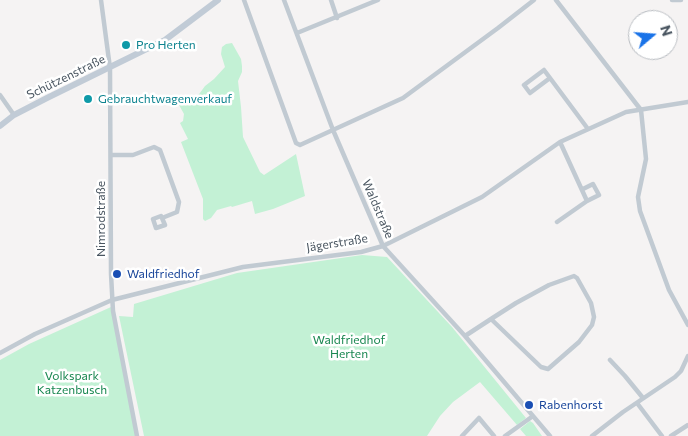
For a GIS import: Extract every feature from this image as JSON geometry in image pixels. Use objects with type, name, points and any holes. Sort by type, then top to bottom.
[{"type":"main road","name":"Schützenstraße","points":[[0,126],[14,116],[165,40],[218,0]]},
{"type":"street","name":"Nimrodstraße","points":[[101,0],[110,68],[112,300],[114,321],[137,436]]},
{"type":"street","points":[[244,0],[296,143],[300,145],[403,98],[534,0]]},
{"type":"street","name":"Waldstraße","points":[[284,0],[333,130],[383,246],[465,336],[550,436]]},
{"type":"street","points":[[331,0],[338,18]]},
{"type":"street","points":[[297,33],[338,18],[378,0]]},
{"type":"street","points":[[556,0],[640,110],[646,159],[638,196],[640,211],[670,290],[688,325]]},
{"type":"street","points":[[672,0],[681,0]]},
{"type":"street","points":[[550,78],[530,93],[524,85],[544,70],[550,78],[588,129]]},
{"type":"street","points":[[0,96],[14,116]]},
{"type":"street","name":"Jägerstraße","points":[[0,353],[35,334],[112,300],[243,268],[361,252],[383,246],[482,197],[560,142],[626,112],[688,102]]},
{"type":"street","points":[[560,142],[587,201]]},
{"type":"street","points":[[111,155],[133,155],[154,147],[160,150],[179,202],[177,212],[162,218]]},
{"type":"street","points":[[557,222],[598,195],[593,184],[583,189]]},
{"type":"street","points":[[465,336],[516,302],[550,285],[574,276],[591,303],[594,317],[592,325],[579,342],[548,369],[541,367],[491,319]]},
{"type":"street","points":[[592,436],[675,377],[681,371],[688,356]]},
{"type":"street","points":[[610,360],[643,398]]},
{"type":"street","points":[[637,403],[662,436]]},
{"type":"street","points":[[505,436],[533,416]]},
{"type":"street","points":[[462,436],[479,418],[494,436]]},
{"type":"street","points":[[670,436],[688,425]]},
{"type":"green space","points":[[232,43],[241,59],[242,66],[242,72],[238,81],[243,137],[260,172],[264,175],[296,154],[305,196],[255,214],[252,201],[231,206],[217,210],[211,218],[205,221],[203,219],[203,199],[181,142],[188,139],[180,123],[183,121],[184,114],[179,105],[197,97],[205,86],[225,67],[221,54],[222,47]]},
{"type":"green space","name":"Waldfriedhof Herten","points":[[362,255],[387,257],[452,327],[526,418],[517,425],[480,382],[453,402],[440,416],[427,436],[144,436],[119,316],[133,317],[134,304],[237,273]]},
{"type":"green space","name":"Volkspark Katzenbusch","points":[[111,307],[137,436],[0,436],[0,360],[29,344]]},
{"type":"green space","points":[[530,421],[542,436],[526,436],[520,429]]},
{"type":"place","name":"Pro Herten","points":[[126,45]]},
{"type":"place","name":"Gebrauchtwagenverkauf","points":[[88,99]]},
{"type":"place","name":"Waldfriedhof","points":[[117,274]]},
{"type":"place","name":"Rabenhorst","points":[[529,405]]}]
